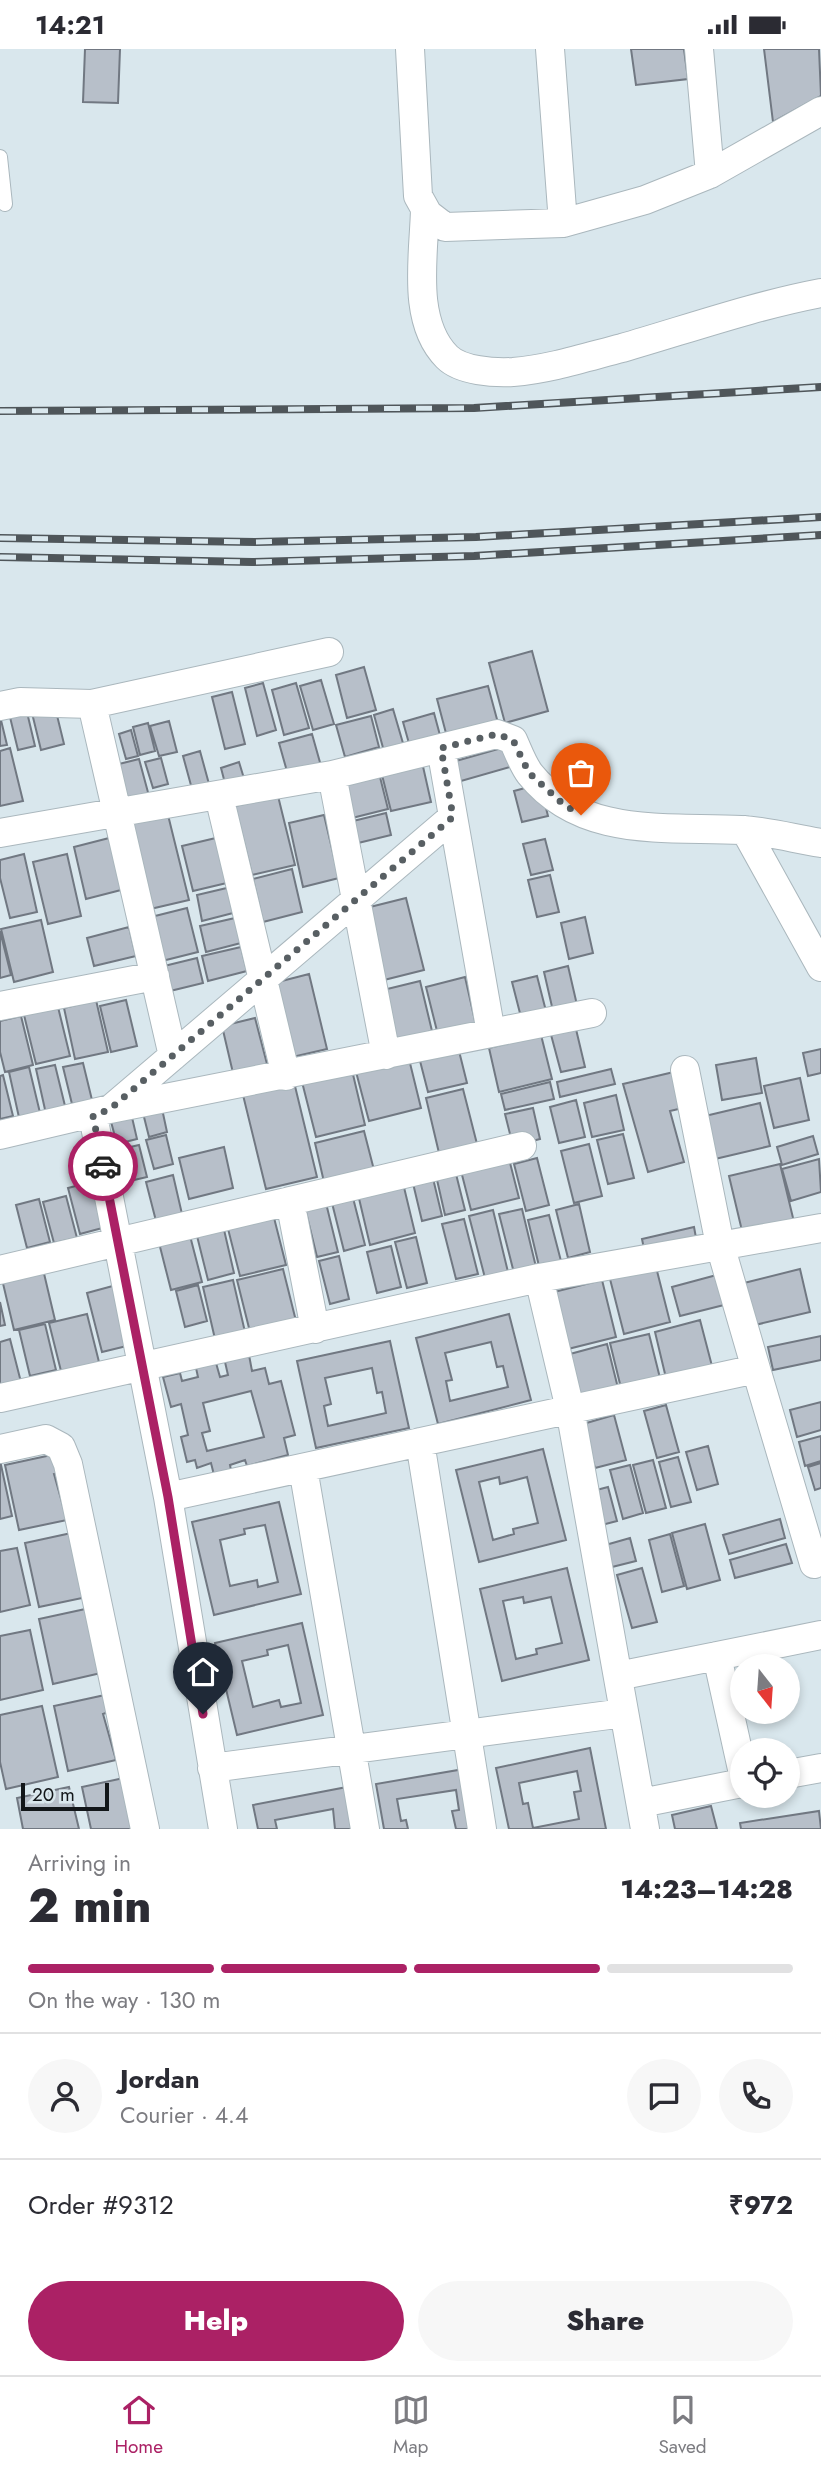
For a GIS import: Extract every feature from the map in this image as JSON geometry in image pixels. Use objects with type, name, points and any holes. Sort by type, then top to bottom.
[{"type":"street","points":[[410,49],[418,196],[425,209],[445,227],[563,223],[645,199],[710,174],[821,111]]},
{"type":"street","points":[[550,49],[563,223]]},
{"type":"street","points":[[699,49],[710,174]]},
{"type":"street","points":[[425,209],[423,303],[433,335],[448,358],[475,370],[513,372],[574,361],[780,301],[821,293]]},
{"type":"street","points":[[7,703],[92,704],[329,652]]},
{"type":"street","points":[[92,704],[173,1056]]},
{"type":"street","points":[[0,833],[332,775],[497,734],[506,735],[513,740],[529,773],[581,815],[601,821],[657,828],[745,830],[821,843]]},
{"type":"street","points":[[441,748],[491,1033]]},
{"type":"street","points":[[332,775],[386,1055]]},
{"type":"street","points":[[219,796],[286,1076]]},
{"type":"street","points":[[101,1112],[173,1056],[453,817]]},
{"type":"street","points":[[745,830],[821,967]]},
{"type":"street","points":[[0,1006],[155,976]]},
{"type":"street","points":[[0,1135],[101,1112],[592,1013]]},
{"type":"street","points":[[685,1070],[720,1245],[814,1564]]},
{"type":"street","points":[[101,1112],[118,1242],[168,1497],[223,1829]]},
{"type":"street","points":[[0,1270],[522,1146]]},
{"type":"street","points":[[290,1202],[316,1329]]},
{"type":"street","points":[[0,1398],[142,1364],[316,1329],[539,1278],[821,1228]]},
{"type":"street","points":[[539,1278],[570,1409],[643,1816],[730,1787]]},
{"type":"street","points":[[168,1497],[757,1369]]},
{"type":"street","points":[[0,1449],[46,1439],[61,1447],[145,1829]]},
{"type":"street","points":[[420,1442],[482,1829]]},
{"type":"street","points":[[303,1468],[365,1829]]},
{"type":"street","points":[[618,1676],[821,1635]]},
{"type":"street","points":[[717,1656],[735,1738]]},
{"type":"street","points":[[212,1768],[624,1713]]},
{"type":"street","points":[[800,1771],[821,1767]]},
{"type":"lane","points":[[0,157],[5,204]]},
{"type":"building","points":[[85,49],[120,49],[118,103],[83,102]]},
{"type":"building","points":[[631,49],[684,49],[688,79],[636,85]]},
{"type":"building","points":[[764,49],[819,49],[821,96],[773,122]]},
{"type":"building","points":[[532,651],[548,711],[505,723],[489,663]]},
{"type":"building","points":[[364,667],[376,710],[347,718],[336,675]]},
{"type":"building","points":[[321,680],[334,724],[313,730],[300,686]]},
{"type":"building","points":[[263,683],[276,730],[257,736],[245,688]]},
{"type":"building","points":[[296,683],[309,728],[284,735],[272,690]]},
{"type":"building","points":[[488,686],[498,723],[447,737],[437,699]]},
{"type":"building","points":[[232,692],[245,744],[225,749],[212,697]]},
{"type":"building","points":[[54,703],[64,744],[41,750],[31,709]]},
{"type":"building","points":[[26,708],[35,746],[18,750],[9,713]]},
{"type":"building","points":[[393,709],[405,750],[385,755],[374,715]]},
{"type":"building","points":[[434,713],[441,739],[410,747],[403,722]]},
{"type":"building","points":[[0,716],[7,745],[0,746]]},
{"type":"building","points":[[371,716],[379,747],[345,757],[336,725]]},
{"type":"building","points":[[169,721],[177,752],[159,756],[150,726]]},
{"type":"building","points":[[148,723],[155,751],[140,755],[133,727]]},
{"type":"building","points":[[131,730],[138,756],[126,759],[119,734]]},
{"type":"building","points":[[312,734],[323,773],[290,782],[279,743]]},
{"type":"building","points":[[505,747],[510,767],[454,783],[449,763]]},
{"type":"building","points":[[10,748],[23,801],[0,806],[0,751]]},
{"type":"building","points":[[200,751],[209,784],[192,789],[183,756]]},
{"type":"building","points":[[161,758],[168,784],[153,788],[145,762]]},
{"type":"building","points":[[139,759],[149,796],[125,802],[115,765]]},
{"type":"building","points":[[239,762],[246,785],[227,791],[221,768]]},
{"type":"building","points":[[422,762],[431,802],[391,811],[381,771]]},
{"type":"building","points":[[379,773],[388,809],[348,819],[340,783]]},
{"type":"building","points":[[540,784],[548,816],[522,822],[514,791]]},
{"type":"building","points":[[278,796],[295,865],[252,875],[235,806]]},
{"type":"building","points":[[386,813],[391,835],[354,844],[349,822]]},
{"type":"building","points":[[168,815],[189,900],[146,910],[125,825]]},
{"type":"building","points":[[324,815],[339,878],[303,887],[289,823]]},
{"type":"building","points":[[113,837],[125,889],[86,899],[74,847]]},
{"type":"building","points":[[220,837],[231,882],[193,891],[182,846]]},
{"type":"building","points":[[545,839],[553,870],[531,875],[523,844]]},
{"type":"building","points":[[24,854],[37,912],[10,918],[0,878],[0,860]]},
{"type":"building","points":[[67,854],[81,916],[48,924],[33,862]]},
{"type":"building","points":[[292,869],[302,912],[263,922],[253,879]]},
{"type":"building","points":[[550,875],[559,912],[537,917],[528,880]]},
{"type":"building","points":[[231,887],[237,912],[202,921],[197,895]]},
{"type":"building","points":[[406,898],[424,970],[384,980],[366,908]]},
{"type":"building","points":[[187,908],[198,952],[158,962],[147,918]]},
{"type":"building","points":[[585,917],[593,953],[569,959],[561,923]]},
{"type":"building","points":[[235,918],[241,943],[206,952],[200,926]]},
{"type":"building","points":[[41,920],[53,972],[14,982],[1,929]]},
{"type":"building","points":[[129,927],[136,956],[94,966],[87,938]]},
{"type":"building","points":[[0,931],[11,975],[0,978]]},
{"type":"building","points":[[241,947],[247,971],[208,981],[202,956]]},
{"type":"building","points":[[197,958],[203,983],[166,992],[160,967]]},
{"type":"building","points":[[568,966],[577,1005],[553,1011],[544,972]]},
{"type":"building","points":[[309,974],[327,1049],[288,1058],[270,984]]},
{"type":"building","points":[[537,976],[547,1015],[522,1021],[512,982]]},
{"type":"building","points":[[465,977],[476,1025],[438,1035],[426,987]]},
{"type":"building","points":[[420,981],[432,1031],[391,1041],[379,991]]},
{"type":"building","points":[[96,1000],[108,1052],[75,1059],[64,1008]]},
{"type":"building","points":[[126,1000],[137,1046],[111,1052],[100,1006]]},
{"type":"building","points":[[58,1007],[70,1056],[36,1064],[24,1015]]},
{"type":"building","points":[[21,1016],[33,1065],[5,1072],[0,1052],[0,1021]]},
{"type":"building","points":[[255,1018],[267,1064],[233,1073],[222,1026]]},
{"type":"building","points":[[575,1025],[585,1067],[561,1072],[550,1031]]},
{"type":"building","points":[[541,1035],[552,1079],[499,1092],[489,1048]]},
{"type":"building","points":[[458,1047],[467,1083],[428,1092],[419,1057]]},
{"type":"building","points":[[821,1049],[821,1073],[808,1076],[803,1053]]},
{"type":"building","points":[[408,1055],[421,1108],[369,1121],[355,1068]]},
{"type":"building","points":[[756,1058],[762,1093],[722,1100],[716,1065]]},
{"type":"building","points":[[83,1063],[92,1100],[72,1104],[63,1067]]},
{"type":"building","points":[[55,1065],[66,1110],[46,1114],[36,1069]]},
{"type":"building","points":[[351,1066],[365,1125],[316,1137],[301,1078]]},
{"type":"building","points":[[29,1067],[41,1117],[20,1122],[9,1072]]},
{"type":"building","points":[[611,1069],[615,1084],[560,1097],[557,1082]]},
{"type":"building","points":[[678,1071],[687,1107],[670,1111],[684,1162],[648,1172],[623,1084]]},
{"type":"building","points":[[3,1075],[13,1116],[0,1119],[0,1076]]},
{"type":"building","points":[[800,1078],[809,1120],[774,1128],[764,1086]]},
{"type":"building","points":[[294,1082],[317,1177],[266,1189],[243,1095]]},
{"type":"building","points":[[550,1082],[554,1099],[505,1110],[501,1094]]},
{"type":"building","points":[[463,1089],[477,1144],[439,1153],[426,1098]]},
{"type":"building","points":[[616,1095],[624,1130],[592,1137],[584,1103]]},
{"type":"building","points":[[576,1100],[585,1137],[559,1143],[550,1107]]},
{"type":"building","points":[[760,1103],[770,1146],[715,1159],[705,1116]]},
{"type":"building","points":[[161,1104],[167,1132],[149,1137],[142,1109]]},
{"type":"building","points":[[533,1108],[540,1139],[513,1146],[505,1114]]},
{"type":"building","points":[[131,1113],[137,1139],[117,1144],[110,1118]]},
{"type":"building","points":[[364,1131],[374,1170],[324,1182],[315,1143]]},
{"type":"building","points":[[623,1134],[634,1178],[608,1184],[597,1140]]},
{"type":"building","points":[[166,1135],[173,1164],[154,1169],[146,1140]]},
{"type":"building","points":[[813,1136],[818,1154],[782,1165],[777,1147]]},
{"type":"building","points":[[589,1144],[602,1196],[574,1203],[561,1151]]},
{"type":"building","points":[[139,1145],[147,1177],[121,1183],[113,1151]]},
{"type":"building","points":[[224,1147],[233,1188],[189,1199],[179,1158]]},
{"type":"building","points":[[508,1155],[519,1198],[471,1210],[460,1167]]},
{"type":"building","points":[[537,1158],[549,1205],[526,1211],[514,1164]]},
{"type":"building","points":[[819,1159],[821,1192],[791,1201],[782,1169]]},
{"type":"building","points":[[780,1164],[794,1222],[743,1235],[729,1176]]},
{"type":"building","points":[[454,1166],[465,1210],[445,1215],[435,1171]]},
{"type":"building","points":[[431,1170],[442,1216],[422,1221],[411,1175]]},
{"type":"building","points":[[173,1175],[182,1214],[156,1221],[146,1182]]},
{"type":"building","points":[[402,1179],[415,1233],[370,1245],[357,1190]]},
{"type":"building","points":[[95,1181],[106,1227],[80,1234],[68,1188]]},
{"type":"building","points":[[351,1190],[365,1245],[344,1251],[330,1195]]},
{"type":"building","points":[[324,1195],[338,1252],[317,1257],[303,1200]]},
{"type":"building","points":[[66,1196],[77,1238],[54,1243],[43,1202]]},
{"type":"building","points":[[39,1199],[50,1242],[27,1248],[16,1205]]},
{"type":"building","points":[[579,1204],[590,1252],[568,1258],[556,1210]]},
{"type":"building","points":[[271,1206],[286,1265],[240,1276],[225,1217]]},
{"type":"building","points":[[522,1209],[536,1267],[514,1273],[499,1214]]},
{"type":"building","points":[[493,1210],[508,1272],[485,1278],[469,1216]]},
{"type":"building","points":[[549,1215],[561,1261],[539,1266],[528,1220]]},
{"type":"building","points":[[464,1219],[478,1274],[456,1279],[442,1224]]},
{"type":"building","points":[[222,1221],[234,1273],[208,1280],[195,1228]]},
{"type":"building","points":[[694,1227],[697,1243],[645,1254],[642,1239]]},
{"type":"building","points":[[188,1228],[202,1282],[171,1290],[157,1235]]},
{"type":"building","points":[[416,1237],[427,1283],[407,1288],[395,1242]]},
{"type":"building","points":[[391,1246],[401,1287],[377,1293],[367,1252]]},
{"type":"building","points":[[339,1256],[349,1299],[330,1304],[319,1261]]},
{"type":"building","points":[[42,1265],[55,1320],[14,1330],[1,1275]]},
{"type":"building","points":[[656,1267],[670,1322],[624,1334],[610,1279]]},
{"type":"building","points":[[283,1269],[296,1321],[250,1332],[237,1280]]},
{"type":"building","points":[[800,1269],[810,1312],[755,1325],[744,1283]]},
{"type":"building","points":[[724,1273],[732,1303],[680,1316],[672,1287]]},
{"type":"building","points":[[233,1280],[245,1332],[215,1339],[203,1287]]},
{"type":"building","points":[[602,1280],[616,1337],[568,1349],[554,1292]]},
{"type":"building","points":[[120,1284],[135,1344],[102,1352],[87,1293]]},
{"type":"building","points":[[198,1285],[207,1321],[185,1327],[176,1291]]},
{"type":"building","points":[[0,1302],[5,1325],[0,1326]]},
{"type":"building","points":[[87,1314],[100,1366],[62,1375],[49,1323]]},
{"type":"building","points":[[509,1314],[531,1400],[438,1424],[416,1338]],"holes":[[[491,1342],[497,1367],[503,1366],[508,1387],[450,1401],[446,1381],[452,1380],[445,1353]]]},
{"type":"building","points":[[700,1320],[712,1366],[666,1378],[655,1332]]},
{"type":"building","points":[[45,1324],[56,1370],[30,1376],[19,1330]]},
{"type":"building","points":[[649,1334],[661,1382],[622,1392],[610,1343]]},
{"type":"building","points":[[821,1336],[821,1360],[773,1370],[768,1347]]},
{"type":"building","points":[[10,1339],[23,1390],[0,1396],[0,1342]]},
{"type":"building","points":[[390,1341],[409,1428],[316,1448],[297,1361]],"holes":[[[372,1368],[377,1393],[382,1392],[386,1413],[328,1426],[324,1406],[331,1404],[325,1378]]]},
{"type":"building","points":[[607,1344],[618,1388],[581,1397],[570,1354]]},
{"type":"building","points":[[249,1355],[252,1371],[265,1368],[269,1384],[281,1381],[295,1435],[284,1438],[288,1455],[247,1466],[245,1460],[230,1465],[231,1470],[214,1475],[211,1463],[197,1468],[195,1460],[187,1462],[181,1437],[188,1435],[181,1404],[171,1407],[163,1377],[180,1373],[182,1381],[198,1377],[196,1368],[216,1363],[220,1377],[228,1375],[225,1362]],"holes":[[[251,1391],[264,1437],[207,1451],[202,1433],[210,1431],[203,1403]]]},
{"type":"building","points":[[821,1402],[821,1430],[797,1437],[790,1410]]},
{"type":"building","points":[[666,1405],[679,1452],[657,1458],[644,1411]]},
{"type":"building","points":[[614,1415],[626,1460],[595,1468],[583,1424]]},
{"type":"building","points":[[821,1436],[821,1461],[805,1466],[799,1442]]},
{"type":"building","points":[[708,1446],[718,1484],[697,1490],[686,1452]]},
{"type":"building","points":[[543,1449],[566,1540],[479,1562],[456,1470]],"holes":[[[499,1477],[500,1484],[527,1477],[538,1523],[513,1529],[514,1534],[493,1540],[479,1482]]]},
{"type":"building","points":[[56,1454],[60,1473],[54,1474],[67,1520],[19,1530],[5,1465]]},
{"type":"building","points":[[678,1457],[691,1502],[671,1507],[659,1462]]},
{"type":"building","points":[[653,1460],[666,1508],[646,1513],[633,1465]]},
{"type":"building","points":[[821,1463],[821,1488],[815,1490],[808,1467]]},
{"type":"building","points":[[0,1465],[12,1516],[0,1519]]},
{"type":"building","points":[[630,1465],[643,1513],[623,1519],[610,1470]]},
{"type":"building","points":[[608,1487],[617,1521],[594,1527],[585,1493]]},
{"type":"building","points":[[279,1502],[301,1594],[214,1615],[192,1522]],"holes":[[[265,1525],[278,1582],[258,1587],[257,1580],[230,1586],[220,1540],[245,1534],[244,1529]]]},
{"type":"building","points":[[780,1519],[785,1538],[729,1554],[723,1535]]},
{"type":"building","points":[[705,1524],[720,1580],[687,1589],[672,1533]]},
{"type":"building","points":[[76,1532],[87,1597],[39,1607],[25,1543]]},
{"type":"building","points":[[670,1534],[684,1586],[662,1592],[649,1540]]},
{"type":"building","points":[[630,1538],[636,1561],[608,1568],[602,1546]]},
{"type":"building","points":[[786,1544],[792,1563],[735,1578],[730,1560]]},
{"type":"building","points":[[17,1548],[30,1605],[0,1612],[0,1551]]},
{"type":"building","points":[[567,1568],[589,1660],[502,1681],[480,1589]],"holes":[[[523,1597],[524,1603],[551,1597],[562,1643],[536,1649],[537,1654],[516,1659],[503,1601]]]},
{"type":"building","points":[[642,1568],[657,1622],[632,1628],[617,1575]]},
{"type":"building","points":[[90,1608],[101,1673],[53,1684],[39,1619]]},
{"type":"building","points":[[302,1623],[323,1715],[237,1735],[215,1643]],"holes":[[[288,1645],[301,1703],[281,1707],[279,1700],[253,1707],[242,1661],[268,1655],[267,1650]]]},
{"type":"building","points":[[30,1630],[43,1690],[0,1700],[0,1636]]},
{"type":"building","points":[[105,1695],[109,1712],[103,1714],[116,1760],[68,1771],[54,1706]]},
{"type":"building","points":[[42,1706],[58,1777],[6,1789],[0,1762],[0,1715]]},
{"type":"building","points":[[590,1748],[606,1829],[509,1829],[496,1768]],"holes":[[[577,1771],[581,1791],[574,1792],[579,1819],[533,1828],[528,1803],[523,1804],[519,1783]]]},
{"type":"building","points":[[470,1768],[480,1829],[456,1829],[452,1811],[459,1810],[456,1790],[397,1799],[401,1821],[406,1820],[408,1829],[384,1829],[376,1784]]},
{"type":"building","points":[[133,1776],[140,1829],[91,1829],[82,1787]]},
{"type":"building","points":[[69,1787],[79,1829],[23,1829],[17,1798]]},
{"type":"building","points":[[347,1787],[355,1829],[335,1829],[333,1809],[275,1820],[277,1829],[258,1829],[253,1805]]},
{"type":"building","points":[[711,1806],[717,1829],[675,1829],[672,1815]]},
{"type":"building","points":[[819,1811],[821,1829],[741,1829],[740,1823]]},
{"type":"railway","points":[[0,411],[474,408],[821,387]]},
{"type":"railway","points":[[0,538],[255,542],[476,537],[821,517]]},
{"type":"railway","points":[[0,557],[252,562],[474,556],[821,535]]},
{"type":"way so far","points":[[103,1166],[93,1116],[110,1109],[453,817],[441,748],[497,734],[506,735],[513,740],[529,773],[563,804],[581,815]]},
{"type":"route","points":[[103,1166],[168,1497],[203,1714]]}]
